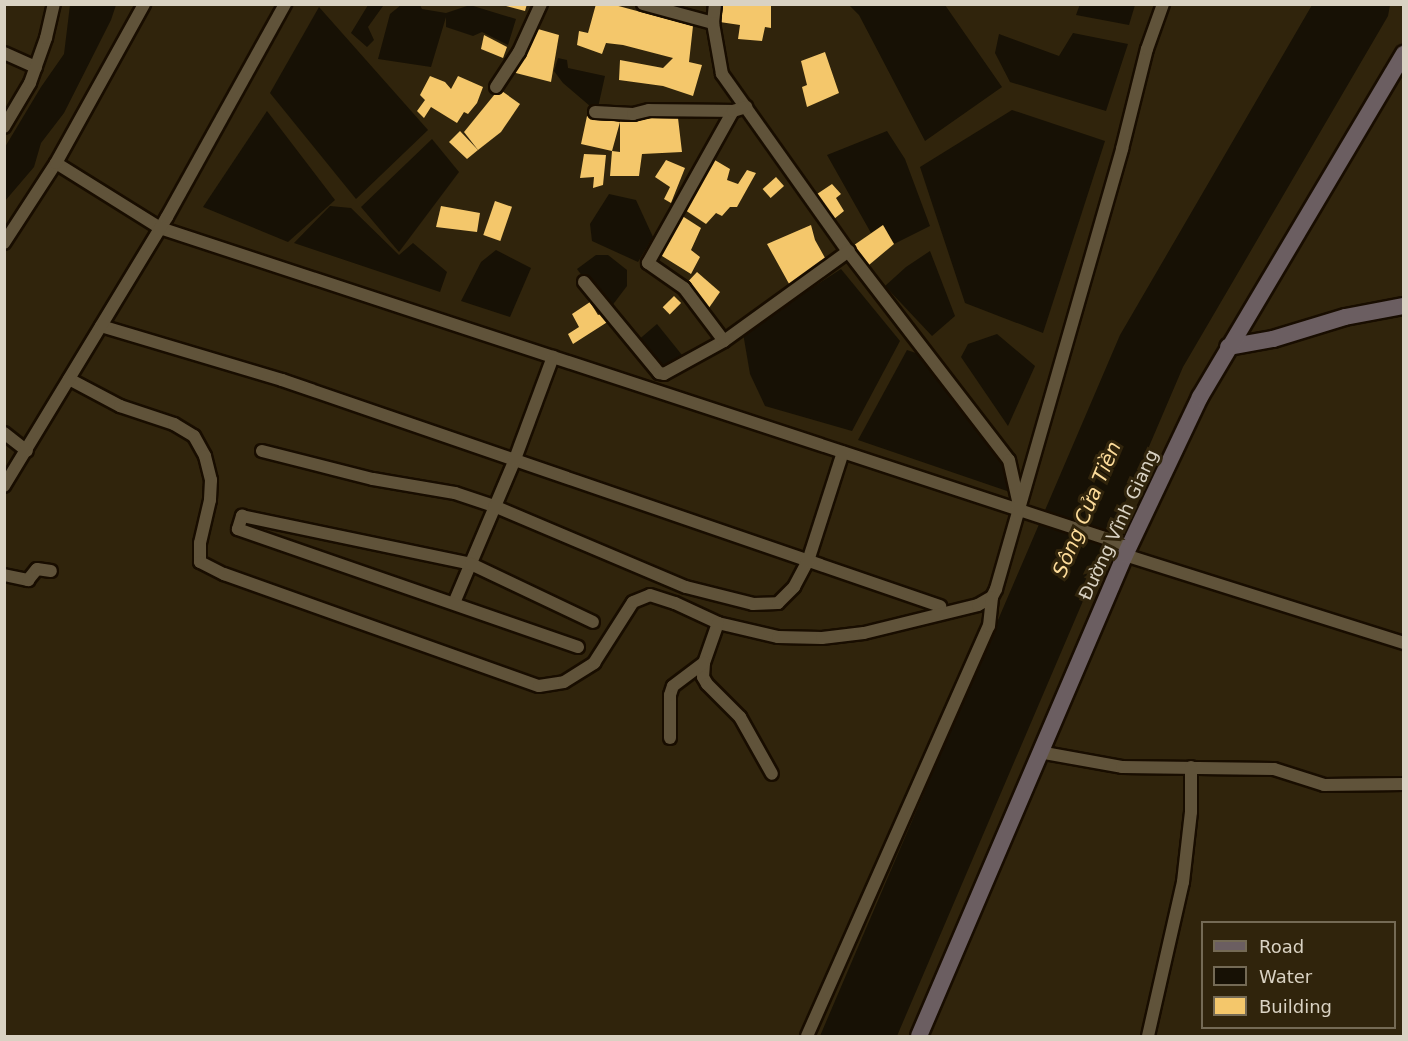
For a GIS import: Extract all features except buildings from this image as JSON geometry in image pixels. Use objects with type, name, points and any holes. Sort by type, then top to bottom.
[{"type":"street","points":[[4,127],[30,83],[54,4]]},
{"type":"street","points":[[4,243],[56,163],[144,4]]},
{"type":"street","points":[[4,486],[160,228],[285,4]]},
{"type":"street","points":[[496,87],[519,52],[541,4]]},
{"type":"street","points":[[643,4],[713,23]]},
{"type":"street","points":[[715,4],[713,23],[722,74],[849,251],[1009,460],[1019,509]]},
{"type":"street","points":[[807,1036],[989,626],[992,597],[1122,149],[1147,49],[1163,4]]},
{"type":"street","points":[[4,53],[36,67]]},
{"type":"street","name":"Đường Vĩnh Giang","points":[[919,1036],[1127,550],[1200,397],[1404,54]]},
{"type":"street","points":[[595,112],[633,114],[649,110],[733,111],[746,107]]},
{"type":"street","points":[[724,341],[684,288],[648,263],[733,111]]},
{"type":"street","points":[[56,163],[160,228],[1112,540],[1127,550],[1404,643]]},
{"type":"street","points":[[584,282],[662,375],[724,341],[849,251]]},
{"type":"street","points":[[1228,347],[1273,339],[1345,317],[1404,306]]},
{"type":"street","points":[[101,327],[282,380],[940,606]]},
{"type":"street","points":[[454,603],[515,459],[553,357]]},
{"type":"street","points":[[69,379],[120,406],[174,424],[194,436],[205,456],[211,480],[210,500],[200,543],[200,562],[224,574],[539,686],[564,682],[594,663],[633,602],[650,596],[675,603],[718,623],[769,636],[822,638],[864,633],[978,605],[992,597]]},
{"type":"street","points":[[4,433],[27,451]]},
{"type":"street","points":[[262,451],[373,479],[455,493],[494,506],[686,587],[753,604],[778,603],[794,587],[808,561],[843,452]]},
{"type":"street","points":[[578,646],[238,528],[242,516],[471,564],[593,622]]},
{"type":"street","points":[[4,574],[28,580],[37,569],[51,572]]},
{"type":"street","points":[[718,623],[704,663],[704,681],[740,717],[772,774]]},
{"type":"street","points":[[670,738],[670,695],[673,686],[704,663]]},
{"type":"street","points":[[1039,752],[1106,765],[1274,769],[1323,785],[1404,784]]},
{"type":"street","points":[[1148,1036],[1183,882],[1191,812],[1191,767]]},
{"type":"water","points":[[1080,4],[1135,5],[1129,25],[1076,15]]},
{"type":"water","points":[[70,5],[116,5],[111,20],[64,113],[41,143],[34,167],[5,201],[5,147],[64,54]]},
{"type":"water","points":[[368,5],[383,6],[368,27],[374,40],[367,47],[351,33]]},
{"type":"water","points":[[401,5],[420,5],[422,9],[446,13],[470,5],[516,19],[508,45],[482,32],[473,36],[446,27],[446,17],[431,67],[378,59],[390,14]]},
{"type":"water","points":[[849,5],[945,5],[1002,87],[925,141],[859,15]]},
{"type":"water","name":"Sông Cửa Tiền","points":[[1312,5],[1390,5],[1388,16],[1183,367],[897,1036],[820,1036],[1120,335]]},
{"type":"water","points":[[319,7],[428,130],[356,199],[270,93]]},
{"type":"water","points":[[1073,33],[1128,44],[1106,111],[1010,82],[995,53],[999,34],[1059,56]]},
{"type":"water","points":[[558,58],[567,60],[568,68],[605,76],[597,112],[563,83],[554,71]]},
{"type":"water","points":[[1012,110],[1105,141],[1043,333],[965,303],[920,167]]},
{"type":"water","points":[[267,111],[335,200],[288,242],[203,207]]},
{"type":"water","points":[[887,131],[905,159],[930,226],[894,244],[883,225],[871,233],[827,155]]},
{"type":"water","points":[[432,139],[459,172],[399,252],[361,207]]},
{"type":"water","points":[[609,194],[636,200],[653,237],[638,262],[592,241],[590,224]]},
{"type":"water","points":[[330,206],[351,208],[399,255],[413,243],[447,272],[440,292],[294,243]]},
{"type":"water","points":[[496,250],[531,268],[510,317],[461,301],[481,262]]},
{"type":"water","points":[[930,251],[955,316],[932,336],[885,286],[906,267]]},
{"type":"water","points":[[596,255],[608,255],[627,270],[627,286],[608,311],[577,269]]},
{"type":"water","points":[[841,269],[900,341],[852,431],[765,406],[750,374],[743,333]]},
{"type":"water","points":[[657,324],[682,355],[673,366],[662,367],[636,342]]},
{"type":"water","points":[[997,334],[1035,366],[1008,426],[961,357],[968,344]]},
{"type":"water","points":[[907,350],[919,354],[979,425],[1004,463],[1010,492],[858,440]]}]
